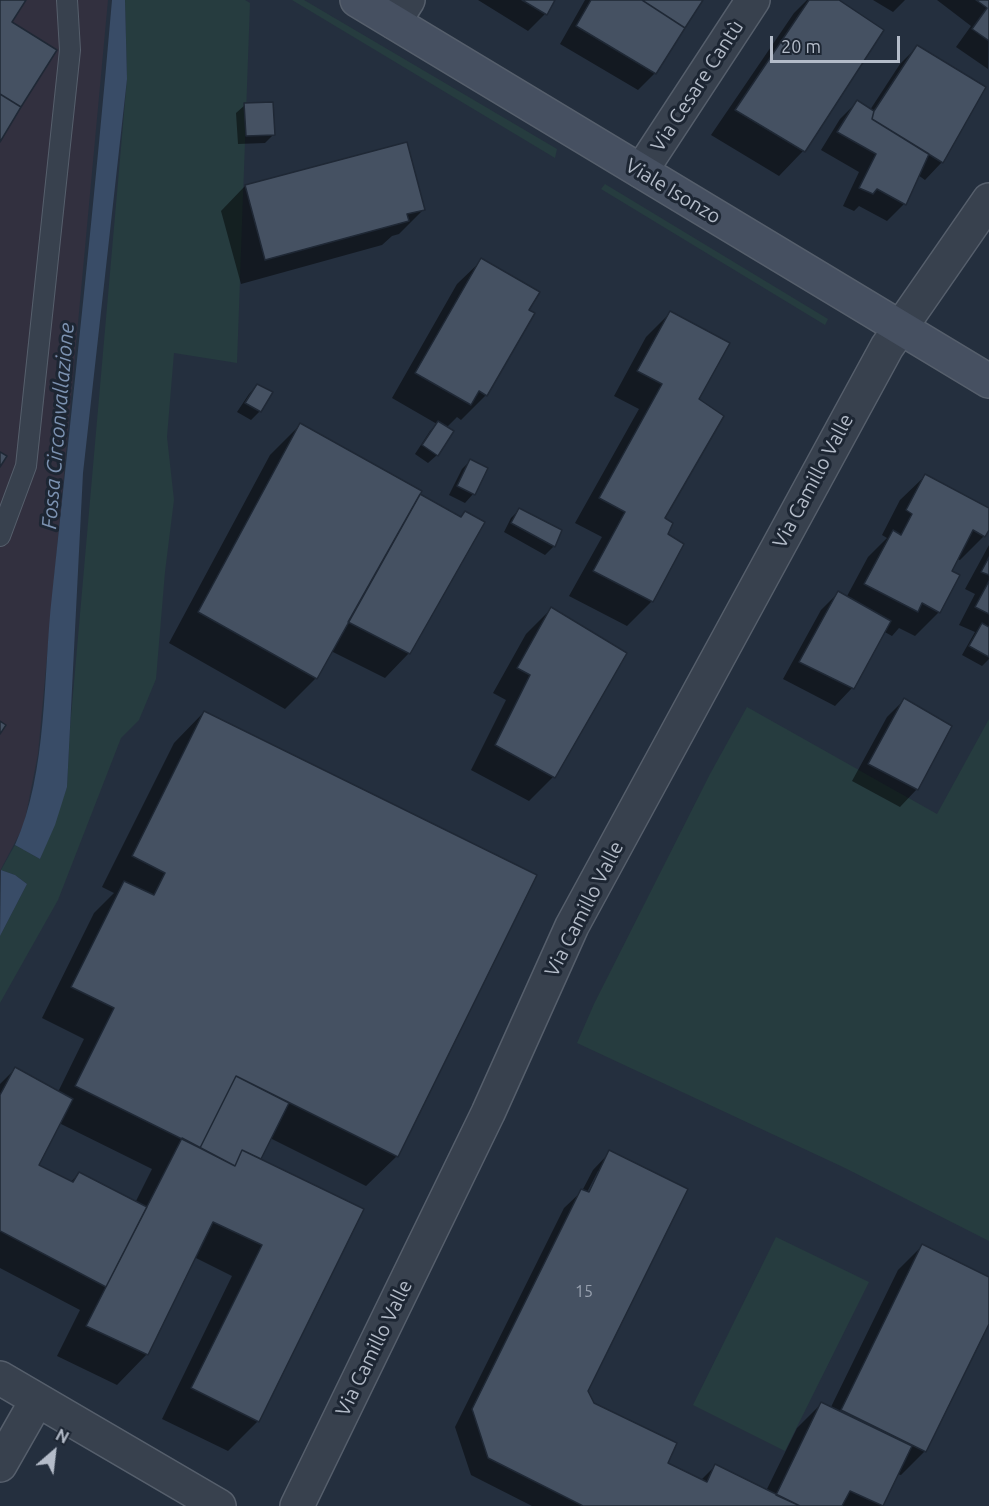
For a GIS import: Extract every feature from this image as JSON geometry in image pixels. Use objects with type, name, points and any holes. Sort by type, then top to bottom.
[{"type":"main road","name":"Viale Isonzo","points":[[357,0],[401,11],[641,171],[989,381]]},
{"type":"street","name":"Via Cesare Cantù","points":[[641,171],[753,0]]},
{"type":"street","name":"Via Camillo Valle","points":[[297,1506],[488,1113],[572,926],[866,384],[900,328],[989,200]]},
{"type":"street","points":[[0,1378],[219,1506]]},
{"type":"street","points":[[0,1465],[37,1400]]},
{"type":"lane","points":[[0,536],[26,466],[70,50],[68,0]]},
{"type":"shaded area","points":[[0,0],[108,0],[38,754],[24,825],[0,871]]},
{"type":"green space","points":[[125,0],[245,0],[250,3],[237,363],[174,353],[167,437],[174,500],[156,679],[139,720],[121,738],[58,900],[0,1003],[0,936],[27,884],[15,875],[1,870],[15,845],[40,859],[67,787],[70,728],[127,79]]},
{"type":"green space","points":[[292,0],[304,0],[557,149],[555,158]]},
{"type":"green space","points":[[605,184],[828,319],[825,325],[601,189]]},
{"type":"green space","points":[[747,707],[937,814],[989,719],[989,1241],[845,1168],[577,1043],[594,1004],[710,774]]},
{"type":"green space","points":[[776,1237],[869,1282],[785,1451],[693,1405]]},
{"type":"water","points":[[112,0],[125,0],[127,79],[83,473],[67,787],[55,825],[40,859],[15,845],[26,817],[39,755],[49,625]]},
{"type":"water","points":[[1,870],[15,875],[27,884],[0,936]]},
{"type":"building","points":[[0,0],[26,0],[12,22],[57,50],[21,107],[0,94]]},
{"type":"building","points":[[522,0],[555,0],[547,15]]},
{"type":"building","points":[[591,0],[642,0],[685,28],[656,74],[576,26]]},
{"type":"building","points":[[642,0],[703,0],[685,28]]},
{"type":"building","points":[[809,0],[839,0],[884,30],[805,152],[735,110]]},
{"type":"building","points":[[976,0],[989,0],[989,41],[972,29],[987,8]]},
{"type":"building","points":[[917,45],[986,87],[943,163],[872,119],[874,111]]},
{"type":"building","points":[[0,94],[21,107],[0,142]]},
{"type":"building","points":[[857,100],[874,111],[872,119],[929,154],[906,205],[877,189],[873,194],[859,188],[876,154],[837,132]]},
{"type":"building","points":[[273,102],[275,135],[246,136],[244,103]]},
{"type":"building","points":[[407,142],[425,210],[407,214],[409,221],[265,260],[245,185]]},
{"type":"building","points":[[481,258],[540,292],[529,310],[535,313],[487,396],[479,391],[471,405],[415,373]]},
{"type":"building","points":[[670,311],[730,343],[699,399],[724,416],[665,518],[673,523],[668,534],[684,544],[653,602],[593,571],[625,512],[599,498],[662,384],[637,371]]},
{"type":"building","points":[[257,384],[273,392],[261,412],[245,403]]},
{"type":"building","points":[[438,421],[454,431],[438,456],[422,445]]},
{"type":"building","points":[[300,423],[422,491],[317,679],[198,612]]},
{"type":"building","points":[[0,452],[7,456],[0,467]]},
{"type":"building","points":[[470,459],[488,468],[475,495],[457,486]]},
{"type":"building","points":[[925,474],[989,508],[989,530],[985,537],[973,530],[952,571],[960,575],[940,613],[922,603],[918,612],[864,584],[893,530],[901,535],[912,514],[906,510]]},
{"type":"building","points":[[420,494],[461,517],[465,511],[485,522],[410,654],[348,622]]},
{"type":"building","points":[[519,508],[562,530],[555,547],[511,523]]},
{"type":"building","points":[[989,557],[989,575],[981,572]]},
{"type":"building","points":[[989,581],[989,614],[975,607]]},
{"type":"building","points":[[838,591],[891,621],[854,689],[799,662]]},
{"type":"building","points":[[551,607],[627,653],[555,778],[495,745],[530,675],[517,668]]},
{"type":"building","points":[[982,623],[989,627],[989,657],[969,646]]},
{"type":"building","points":[[904,698],[952,726],[918,790],[868,764]]},
{"type":"building","points":[[204,711],[537,875],[398,1157],[236,1076],[200,1148],[75,1086],[114,1008],[71,987],[124,881],[154,895],[165,873],[132,856]]},
{"type":"building","points":[[0,721],[6,725],[0,734]]},
{"type":"building","points":[[15,1067],[73,1099],[39,1165],[73,1182],[79,1172],[147,1207],[106,1287],[0,1231],[0,1095]]},
{"type":"building","points":[[236,1076],[289,1103],[261,1159],[242,1150],[235,1166],[200,1148]]},
{"type":"building","points":[[182,1138],[235,1166],[242,1150],[364,1209],[259,1422],[191,1388],[262,1245],[213,1222],[148,1355],[86,1326]]},
{"type":"building","points":[[609,1150],[688,1189],[588,1391],[594,1403],[677,1443],[668,1463],[707,1482],[715,1464],[800,1506],[583,1506],[488,1458],[472,1409],[581,1189],[589,1192]]},
{"type":"building","points":[[922,1244],[989,1277],[989,1324],[926,1452],[841,1410]]},
{"type":"building","points":[[821,1402],[912,1446],[883,1506],[850,1491],[842,1506],[800,1506],[776,1495]]},
{"type":"water label","name":"Fossa Circonvallazione","points":[[58,426]]}]
